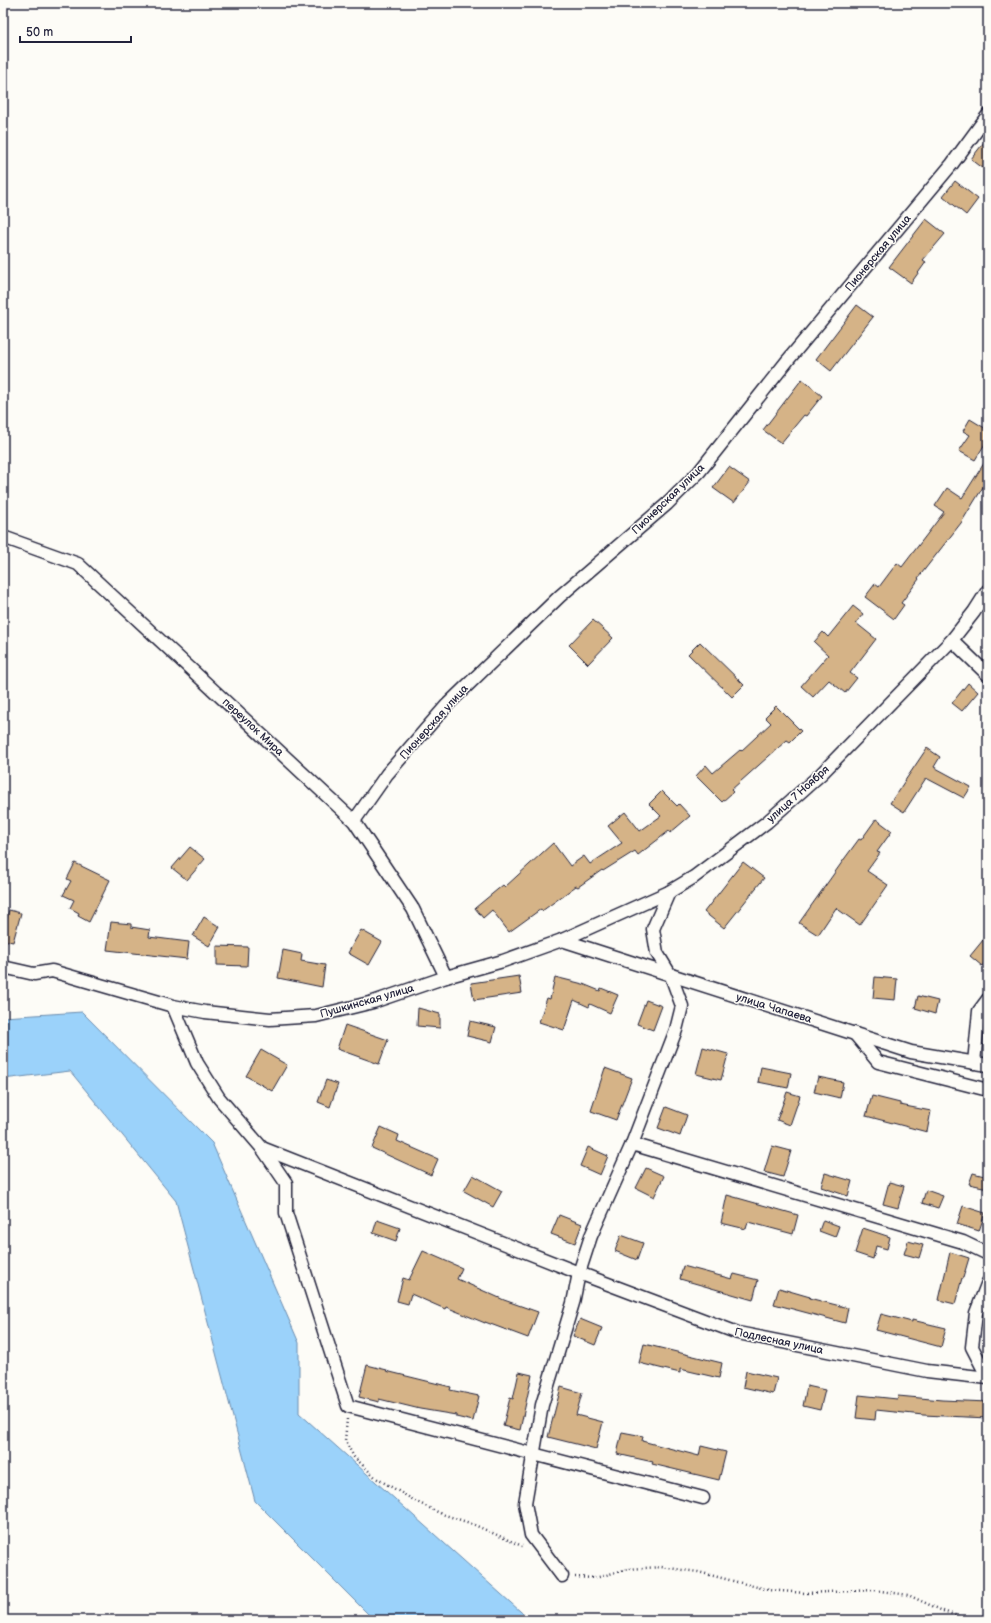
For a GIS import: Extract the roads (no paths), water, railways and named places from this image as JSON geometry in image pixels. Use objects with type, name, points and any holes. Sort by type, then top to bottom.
[{"type":"street","name":"Пионерская улица","points":[[354,821],[387,774],[447,705],[560,596],[666,504],[699,472],[788,360],[952,164],[988,115]]},
{"type":"street","name":"переулок Мира","points":[[3,537],[78,564],[354,821],[413,909],[446,977]]},
{"type":"street","name":"улица 7 Ноября","points":[[562,940],[668,892],[694,877],[767,822],[816,779],[952,640],[988,590]]},
{"type":"street","points":[[952,640],[988,675]]},
{"type":"street","points":[[562,1576],[531,1535],[525,1503],[532,1455],[542,1405],[573,1304],[579,1273],[591,1236],[632,1144],[676,1030],[682,1006],[671,976],[657,953],[653,928],[668,892]]},
{"type":"street","name":"Пушкинская улица","points":[[3,967],[34,974],[52,971],[173,1006],[205,1012],[270,1019],[316,1016],[373,1002],[562,940]]},
{"type":"street","name":"улица Чапаева","points":[[562,940],[911,1052],[988,1065]]},
{"type":"street","points":[[974,1063],[980,1011],[988,999]]},
{"type":"street","points":[[173,1006],[197,1063],[208,1081],[219,1098],[262,1148],[286,1183],[286,1213],[348,1406],[532,1455],[703,1498]]},
{"type":"street","points":[[854,1033],[878,1062],[988,1090]]},
{"type":"street","points":[[632,1144],[962,1242],[988,1254]]},
{"type":"street","name":"Подлесная улица","points":[[262,1148],[579,1273],[738,1333],[927,1371],[988,1378]]},
{"type":"street","points":[[988,1282],[976,1313],[972,1347],[988,1378]]},
{"type":"water","points":[[82,1012],[212,1143],[299,1343],[299,1413],[530,1620],[374,1620],[255,1501],[176,1201],[70,1071],[3,1079],[3,1017]]}]
